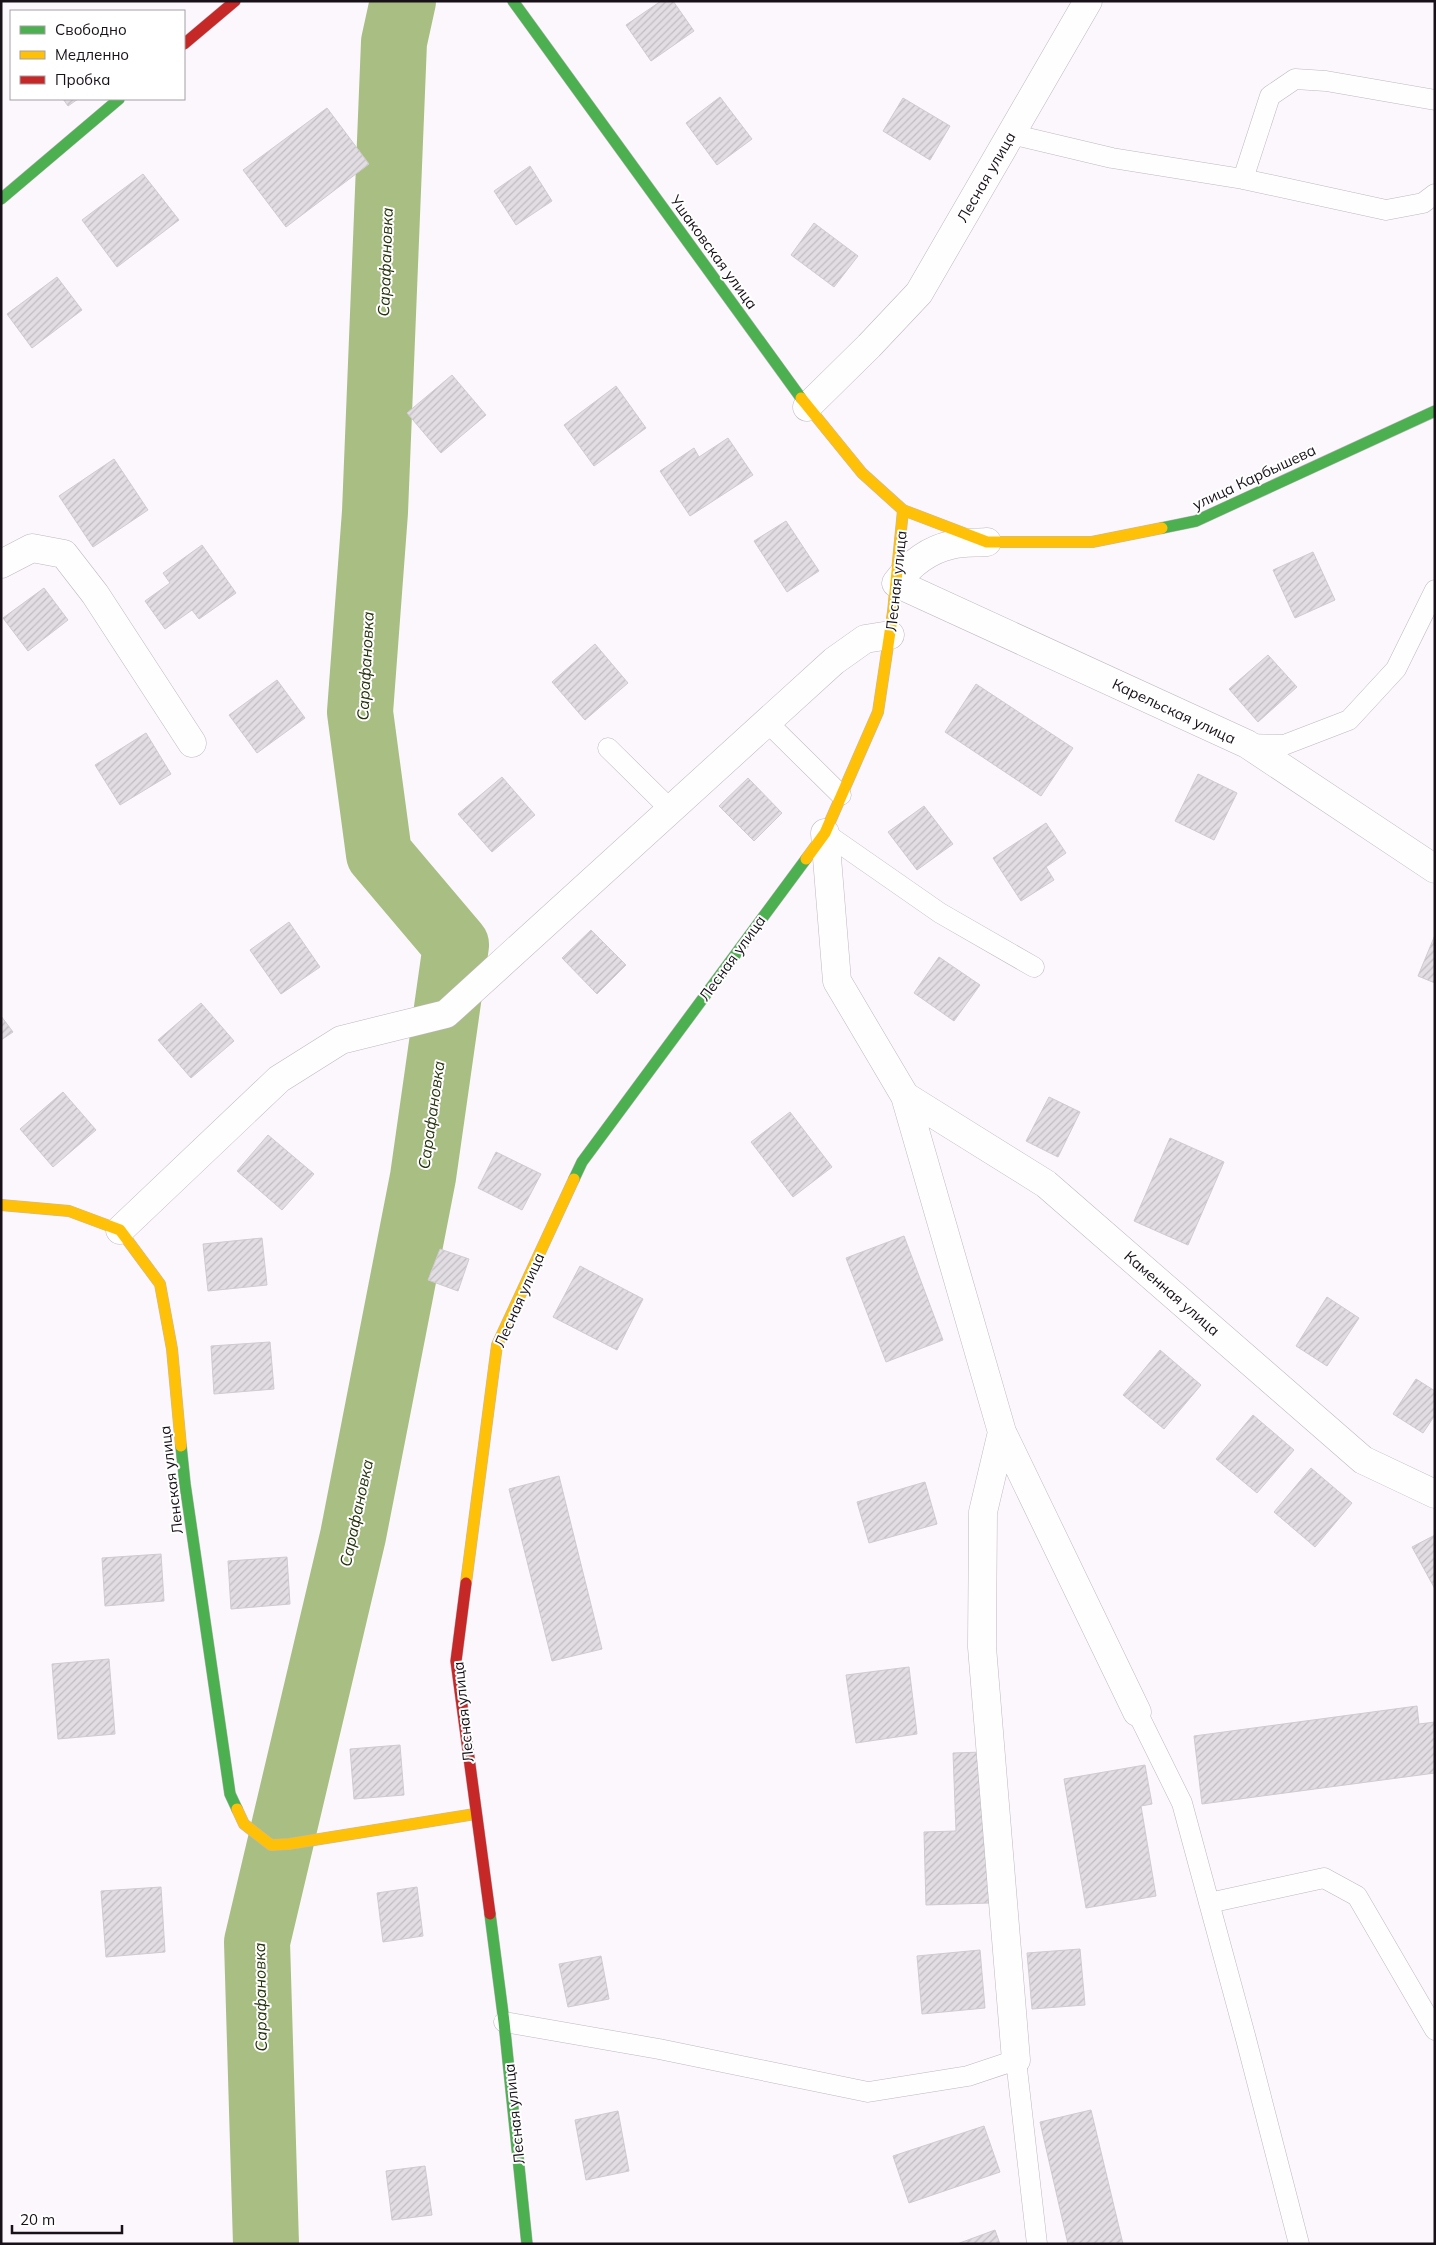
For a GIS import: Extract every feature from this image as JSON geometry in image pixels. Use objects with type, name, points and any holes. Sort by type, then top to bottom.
[{"type":"street","points":[[185,43],[235,1]]},
{"type":"street","name":"Ушаковская улица","points":[[513,1],[807,407],[862,473],[903,510]]},
{"type":"street","name":"Лесная улица","points":[[807,407],[919,293],[1088,1]]},
{"type":"street","points":[[1,198],[118,100]]},
{"type":"street","name":"улица Карбышева","points":[[903,510],[986,542],[1092,542],[1196,522],[1435,411]]},
{"type":"street","name":"Лесная улица","points":[[527,2244],[504,2022],[456,1661],[497,1345],[582,1162],[825,833],[878,712],[890,635],[903,510]]},
{"type":"street","points":[[896,583],[906,569],[930,553],[950,545],[986,542]]},
{"type":"street","points":[[1,564],[32,548],[64,554],[96,594],[192,743]]},
{"type":"street","name":"Карельская улица","points":[[896,583],[1247,744],[1435,869]]},
{"type":"street","points":[[1,1205],[68,1211],[120,1230],[279,1079],[341,1040],[446,1014],[834,661],[865,639],[890,635]]},
{"type":"street","points":[[825,833],[837,981],[905,1096],[1002,1432],[1138,1712]]},
{"type":"street","name":"Каменная улица","points":[[905,1096],[1046,1184],[1363,1460],[1435,1494]]},
{"type":"street","name":"Ленская улица","points":[[120,1230],[160,1284],[172,1349],[185,1484],[230,1794],[244,1824],[271,1845],[289,1844],[475,1814]]},
{"type":"street","points":[[1002,1432],[983,1512],[982,1647],[1016,2060]]},
{"type":"lane","points":[[1243,179],[1270,96],[1294,79],[1326,81],[1435,100]]},
{"type":"lane","points":[[1011,134],[1112,158],[1243,179],[1386,210],[1423,203],[1435,194]]},
{"type":"lane","points":[[1247,744],[1284,745],[1349,720],[1396,669],[1435,590]]},
{"type":"lane","points":[[768,722],[841,795]]},
{"type":"lane","points":[[608,748],[671,810]]},
{"type":"lane","points":[[825,833],[940,913],[1034,967]]},
{"type":"lane","points":[[1138,1712],[1182,1803],[1299,2244]]},
{"type":"lane","points":[[1209,1903],[1324,1878],[1357,1896],[1435,2030]]},
{"type":"lane","points":[[504,2022],[659,2049],[868,2092],[968,2076],[1016,2060],[1037,2244]]},
{"type":"building","points":[[661,1],[673,1],[694,31],[651,61],[626,25]]},
{"type":"building","points":[[720,97],[752,139],[717,165],[686,123]]},
{"type":"building","points":[[903,98],[950,126],[930,160],[883,131]]},
{"type":"building","points":[[64,100],[77,100],[68,106]]},
{"type":"building","points":[[327,108],[369,164],[286,227],[243,170]]},
{"type":"building","points":[[530,166],[552,201],[516,225],[494,191]]},
{"type":"building","points":[[143,174],[179,220],[117,267],[82,220]]},
{"type":"building","points":[[814,223],[858,256],[834,287],[791,255]]},
{"type":"building","points":[[57,277],[82,310],[32,348],[7,314]]},
{"type":"building","points":[[452,375],[486,415],[441,453],[407,413]]},
{"type":"building","points":[[616,386],[646,428],[594,466],[564,425]]},
{"type":"building","points":[[728,438],[753,475],[690,516],[660,471],[694,448],[699,457]]},
{"type":"building","points":[[114,459],[148,510],[93,547],[59,496]]},
{"type":"building","points":[[786,521],[819,571],[787,592],[754,541]]},
{"type":"building","points":[[202,545],[236,593],[199,619],[192,610],[165,629],[145,601],[170,583],[163,573]]},
{"type":"building","points":[[1313,552],[1335,600],[1295,618],[1273,570]]},
{"type":"building","points":[[44,588],[68,620],[28,651],[3,618]]},
{"type":"building","points":[[595,644],[628,683],[585,720],[552,682]]},
{"type":"building","points":[[1268,655],[1297,687],[1258,722],[1229,689]]},
{"type":"building","points":[[277,680],[305,718],[257,753],[229,715]]},
{"type":"building","points":[[976,684],[1073,748],[1041,796],[945,732]]},
{"type":"building","points":[[146,733],[171,774],[120,805],[95,765]]},
{"type":"building","points":[[1198,774],[1237,793],[1214,840],[1175,821]]},
{"type":"building","points":[[502,777],[535,815],[492,852],[458,814]]},
{"type":"building","points":[[748,778],[782,813],[754,841],[719,806]]},
{"type":"building","points":[[924,806],[953,844],[917,870],[888,832]]},
{"type":"building","points":[[1046,823],[1066,853],[1046,867],[1054,880],[1021,901],[993,858]]},
{"type":"building","points":[[289,922],[320,967],[281,994],[250,950]]},
{"type":"building","points":[[591,930],[626,965],[597,994],[562,958]]},
{"type":"building","points":[[1435,935],[1435,983],[1418,976]]},
{"type":"building","points":[[939,957],[980,985],[954,1021],[914,993]]},
{"type":"building","points":[[201,1003],[234,1041],[191,1078],[158,1040]]},
{"type":"building","points":[[1,1016],[13,1032],[1,1040]]},
{"type":"building","points":[[63,1092],[96,1130],[53,1167],[20,1129]]},
{"type":"building","points":[[1049,1097],[1080,1112],[1058,1157],[1026,1141]]},
{"type":"building","points":[[790,1112],[832,1167],[793,1197],[751,1142]]},
{"type":"building","points":[[268,1135],[314,1174],[282,1210],[237,1171]]},
{"type":"building","points":[[1170,1138],[1224,1162],[1188,1245],[1134,1221]]},
{"type":"building","points":[[496,1152],[541,1174],[522,1210],[478,1188]]},
{"type":"building","points":[[904,1236],[943,1340],[886,1362],[846,1258]]},
{"type":"building","points":[[262,1238],[267,1285],[208,1291],[203,1244]]},
{"type":"building","points":[[440,1249],[469,1259],[458,1291],[428,1280]]},
{"type":"building","points":[[580,1266],[643,1299],[617,1350],[553,1317]]},
{"type":"building","points":[[1327,1297],[1359,1318],[1327,1366],[1296,1346]]},
{"type":"building","points":[[270,1342],[274,1389],[214,1394],[211,1346]]},
{"type":"building","points":[[1160,1350],[1201,1385],[1164,1429],[1123,1395]]},
{"type":"building","points":[[1416,1379],[1435,1391],[1435,1415],[1423,1433],[1393,1414]]},
{"type":"building","points":[[1253,1415],[1294,1450],[1257,1493],[1216,1459]]},
{"type":"building","points":[[1311,1468],[1352,1503],[1315,1547],[1274,1512]]},
{"type":"building","points":[[559,1476],[602,1649],[552,1661],[509,1489]]},
{"type":"building","points":[[925,1482],[937,1524],[869,1543],[857,1502]]},
{"type":"building","points":[[1435,1535],[1435,1589],[1412,1547]]},
{"type":"building","points":[[161,1554],[164,1601],[105,1606],[102,1558]]},
{"type":"building","points":[[287,1557],[290,1604],[231,1609],[228,1561]]},
{"type":"building","points":[[109,1659],[115,1734],[58,1739],[52,1664]]},
{"type":"building","points":[[909,1667],[917,1734],[856,1743],[846,1675]]},
{"type":"building","points":[[1417,1706],[1419,1724],[1435,1722],[1435,1773],[1202,1804],[1194,1736]]},
{"type":"building","points":[[400,1745],[404,1795],[354,1799],[350,1749]]},
{"type":"building","points":[[984,1752],[989,1903],[926,1905],[924,1832],[956,1831],[953,1753]]},
{"type":"building","points":[[1145,1765],[1152,1804],[1141,1806],[1156,1896],[1086,1908],[1064,1779]]},
{"type":"building","points":[[161,1887],[165,1952],[106,1957],[101,1891]]},
{"type":"building","points":[[417,1887],[423,1936],[383,1942],[377,1893]]},
{"type":"building","points":[[1080,1949],[1085,2005],[1032,2009],[1027,1953]]},
{"type":"building","points":[[980,1950],[985,2008],[922,2014],[917,1956]]},
{"type":"building","points":[[601,1956],[609,1999],[568,2007],[559,1964]]},
{"type":"building","points":[[1091,2110],[1123,2244],[1068,2244],[1040,2122]]},
{"type":"building","points":[[618,2111],[629,2171],[586,2180],[575,2120]]},
{"type":"building","points":[[984,2126],[1000,2172],[909,2203],[893,2156]]},
{"type":"building","points":[[425,2166],[432,2215],[392,2220],[386,2171]]},
{"type":"building","points":[[995,2230],[1000,2244],[957,2244]]},
{"type":"waterway","name":"Сарафановка","points":[[266,2244],[257,1942],[353,1536],[423,1177],[456,945],[379,854],[360,712],[375,512],[394,42],[403,1]]},
{"type":"traffic: fast","points":[[513,1],[801,398]]},
{"type":"traffic: fast","points":[[1,199],[118,100]]},
{"type":"traffic: fast","points":[[1162,528],[1196,521],[1435,411]]},
{"type":"traffic: fast","points":[[574,1179],[582,1162],[806,859]]},
{"type":"traffic: fast","points":[[181,1446],[230,1794],[237,1809]]},
{"type":"traffic: fast","points":[[490,1914],[504,2022],[527,2244]]},
{"type":"traffic: slow","points":[[801,398],[862,473],[903,510],[987,542],[1092,542],[1162,528]]},
{"type":"traffic: slow","points":[[806,859],[825,833],[878,712],[893,612],[903,510]]},
{"type":"traffic: slow","points":[[466,1583],[497,1345],[574,1179]]},
{"type":"traffic: slow","points":[[1,1205],[69,1211],[120,1230],[160,1284],[172,1349],[181,1446]]},
{"type":"traffic: slow","points":[[237,1809],[244,1824],[271,1845],[289,1844],[475,1814]]},
{"type":"traffic: jam","points":[[185,43],[235,1]]},
{"type":"traffic: jam","points":[[466,1583],[456,1661],[490,1914]]}]
